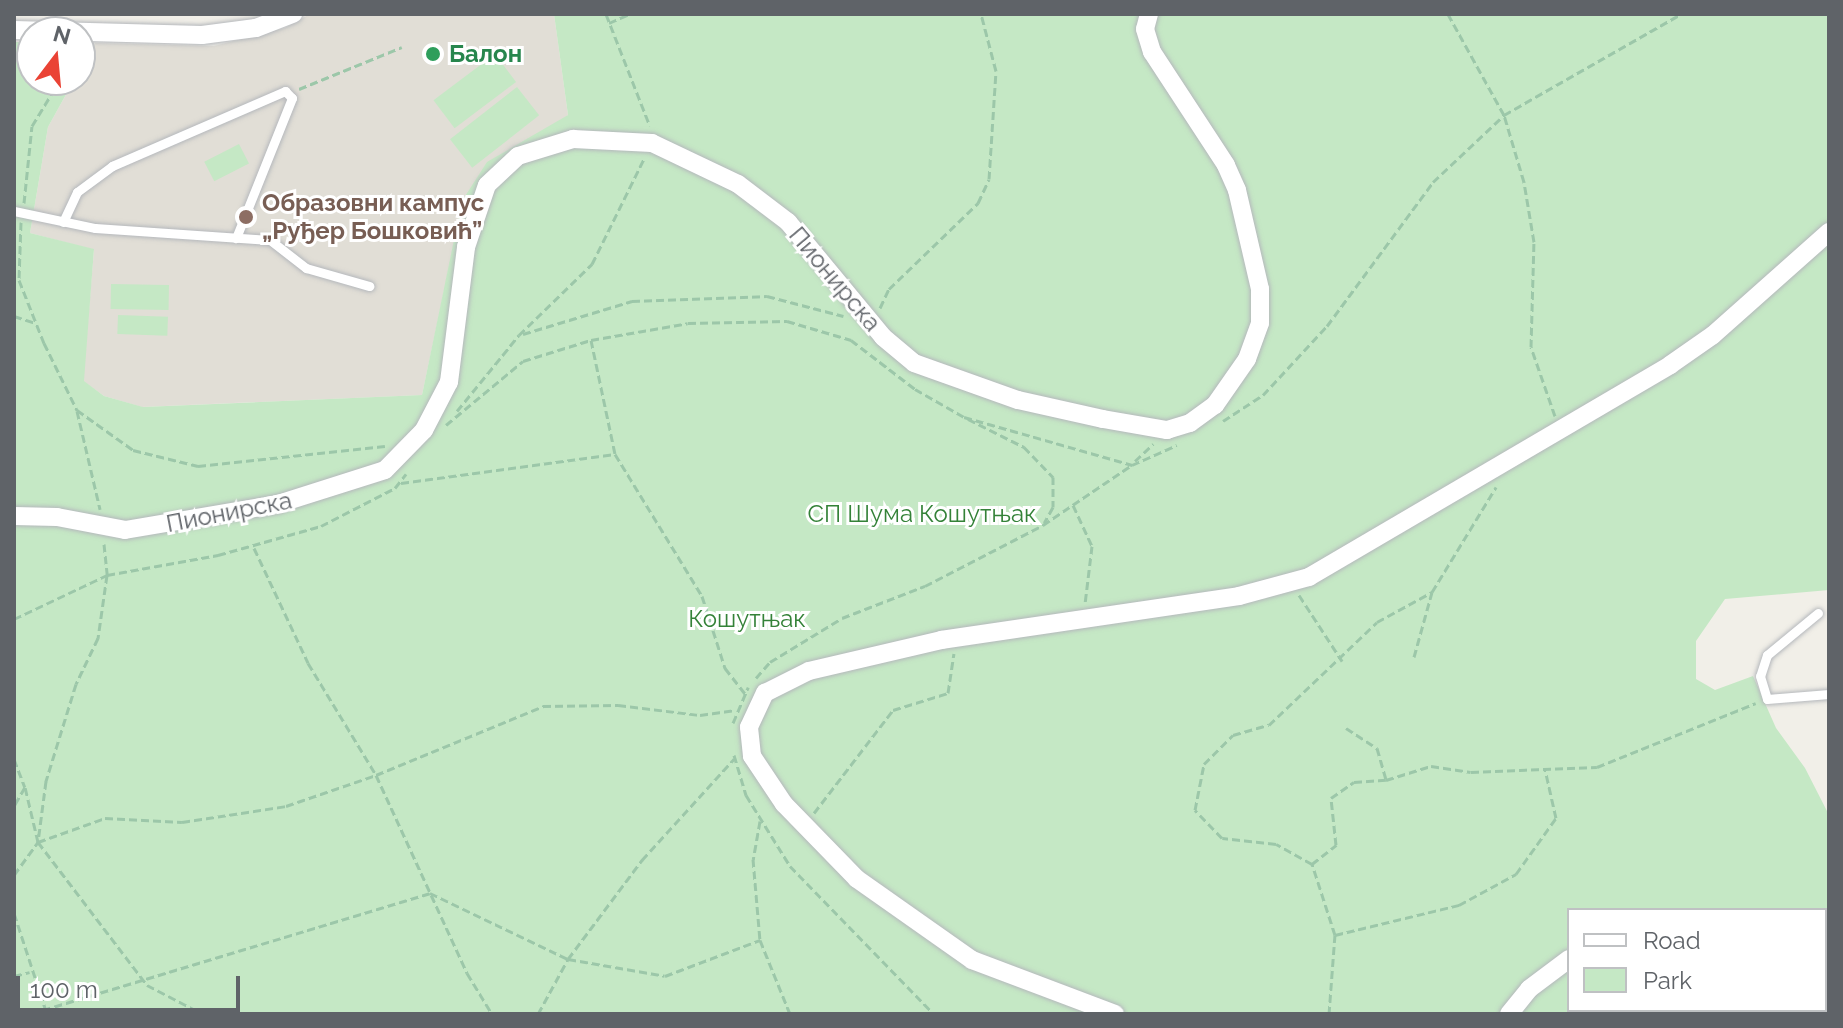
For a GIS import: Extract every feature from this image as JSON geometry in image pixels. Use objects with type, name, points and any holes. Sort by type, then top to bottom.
[{"type":"street","points":[[14,30],[202,35],[256,28],[293,14]]},
{"type":"street","points":[[1149,14],[1145,29],[1152,52],[1226,165],[1237,190],[1261,307],[1254,343],[1226,392],[1202,416],[1167,430]]},
{"type":"street","name":"Пионирска","points":[[14,516],[57,517],[103,527],[163,524],[321,493],[385,470],[413,445],[449,382],[466,247],[487,185],[518,156],[556,141],[607,137],[652,143],[712,168],[788,222],[872,323],[914,363],[990,391],[1167,430]]},
{"type":"street","points":[[1115,1014],[972,960],[857,879],[784,804],[749,746],[753,713],[765,693],[809,671],[957,638],[1083,621],[1288,583],[1328,567],[1559,431],[1713,335],[1829,232]]},
{"type":"street","points":[[1509,1014],[1529,989],[1567,960]]},
{"type":"lane","points":[[63,222],[77,192],[112,166],[285,91],[292,98],[236,238]]},
{"type":"lane","points":[[19,212],[63,222],[270,240],[306,268],[369,286]]},
{"type":"lane","points":[[1818,613],[1767,655],[1760,676],[1767,699],[1829,694]]},
{"type":"path","points":[[444,427],[519,335],[592,264],[652,143],[641,98],[606,14]]},
{"type":"path","points":[[609,23],[629,14]]},
{"type":"path","points":[[642,14],[657,14]]},
{"type":"path","points":[[519,335],[632,301],[767,296],[872,323],[889,289],[978,203],[989,179],[996,71],[981,14]]},
{"type":"path","points":[[1448,14],[1504,115],[1524,182],[1534,242],[1531,347],[1559,431]]},
{"type":"path","points":[[1215,427],[1263,395],[1327,326],[1433,182],[1504,115],[1681,14]]},
{"type":"path","points":[[292,98],[303,84],[402,47]]},
{"type":"path","points":[[14,875],[38,842],[46,781],[76,684],[98,638],[107,575],[103,527],[77,410],[19,280],[19,212],[32,126],[50,96]]},
{"type":"path","points":[[14,316],[36,323]]},
{"type":"path","points":[[453,416],[523,361],[591,340],[688,323],[787,321],[851,340],[891,371],[964,417],[1024,447],[1053,477],[1053,507],[1043,525]]},
{"type":"path","points":[[591,340],[615,454],[702,596],[725,668],[744,692]]},
{"type":"path","points":[[887,359],[891,371]]},
{"type":"path","points":[[77,410],[133,450],[198,466],[413,445]]},
{"type":"path","points":[[964,417],[1132,465],[1189,441]]},
{"type":"path","points":[[733,731],[736,710],[744,692],[770,662],[842,618],[925,586],[1043,525],[1132,465],[1167,430]]},
{"type":"path","points":[[399,483],[615,454]]},
{"type":"path","points":[[14,619],[107,575],[253,547],[348,515],[399,483],[408,472]]},
{"type":"path","points":[[1414,657],[1432,592],[1499,481]]},
{"type":"path","points":[[1073,505],[1092,546],[1083,621]]},
{"type":"path","points":[[253,547],[308,663],[376,775],[430,893],[492,1014]]},
{"type":"path","points":[[1288,583],[1342,661]]},
{"type":"path","points":[[1329,1014],[1335,935],[1312,864],[1276,844],[1222,838],[1195,810],[1204,764],[1233,735],[1269,725],[1342,661],[1377,622],[1432,592]]},
{"type":"path","points":[[805,825],[893,710],[948,693],[957,638]]},
{"type":"path","points":[[1312,864],[1336,845],[1331,798],[1354,782],[1386,780],[1431,766],[1471,772],[1597,767],[1767,699]]},
{"type":"path","points":[[38,842],[105,818],[182,822],[286,806],[376,775],[543,706],[618,705],[700,715],[736,710]]},
{"type":"path","points":[[1346,728],[1377,748],[1386,780]]},
{"type":"path","points":[[734,745],[734,759],[760,821],[790,866],[934,1014]]},
{"type":"path","points":[[14,759],[25,787],[38,842],[147,985],[203,1014]]},
{"type":"path","points":[[538,1014],[568,959],[642,860],[734,759]]},
{"type":"path","points":[[1335,935],[1459,905],[1516,874],[1556,818],[1545,769]]},
{"type":"path","points":[[14,806],[25,787]]},
{"type":"path","points":[[760,821],[753,859],[760,940],[790,1014]]},
{"type":"path","points":[[14,913],[45,1012],[141,977],[430,893],[568,959],[665,976],[760,940]]},
{"type":"path","points":[[14,976],[32,972]]},
{"type":"shaded area","name":"Образовни кампус „Руђер Бошковић”","points":[[310,14],[554,14],[568,115],[463,201],[422,395],[142,407],[104,396],[83,381],[94,250],[30,233],[48,127],[65,96],[96,96],[96,43],[214,46],[285,28]]},
{"type":"green space","name":"Кошутњак","points":[[554,14],[1829,14],[1829,590],[1725,599],[1696,641],[1696,679],[1715,690],[1753,676],[1776,728],[1805,768],[1829,815],[1829,1014],[14,1014],[14,42],[16,96],[65,96],[48,127],[30,233],[94,249],[84,381],[104,396],[143,407],[422,395],[462,201],[487,162],[568,115]]},
{"type":"green space","points":[[495,54],[516,82],[455,128],[434,100]]},
{"type":"green space","points":[[517,87],[539,115],[472,168],[450,139]]},
{"type":"green space","points":[[239,144],[249,164],[214,181],[204,162]]},
{"type":"green space","points":[[111,284],[169,285],[169,310],[111,309]]},
{"type":"green space","points":[[118,315],[168,317],[167,336],[117,334]]},
{"type":"place","name":"Балон","points":[[433,54]]},
{"type":"place","name":"Образовни кампус „Руђер Бошковић”","points":[[246,217]]},
{"type":"park label","name":"СП Шума Кошутњак","points":[[922,514]]}]
